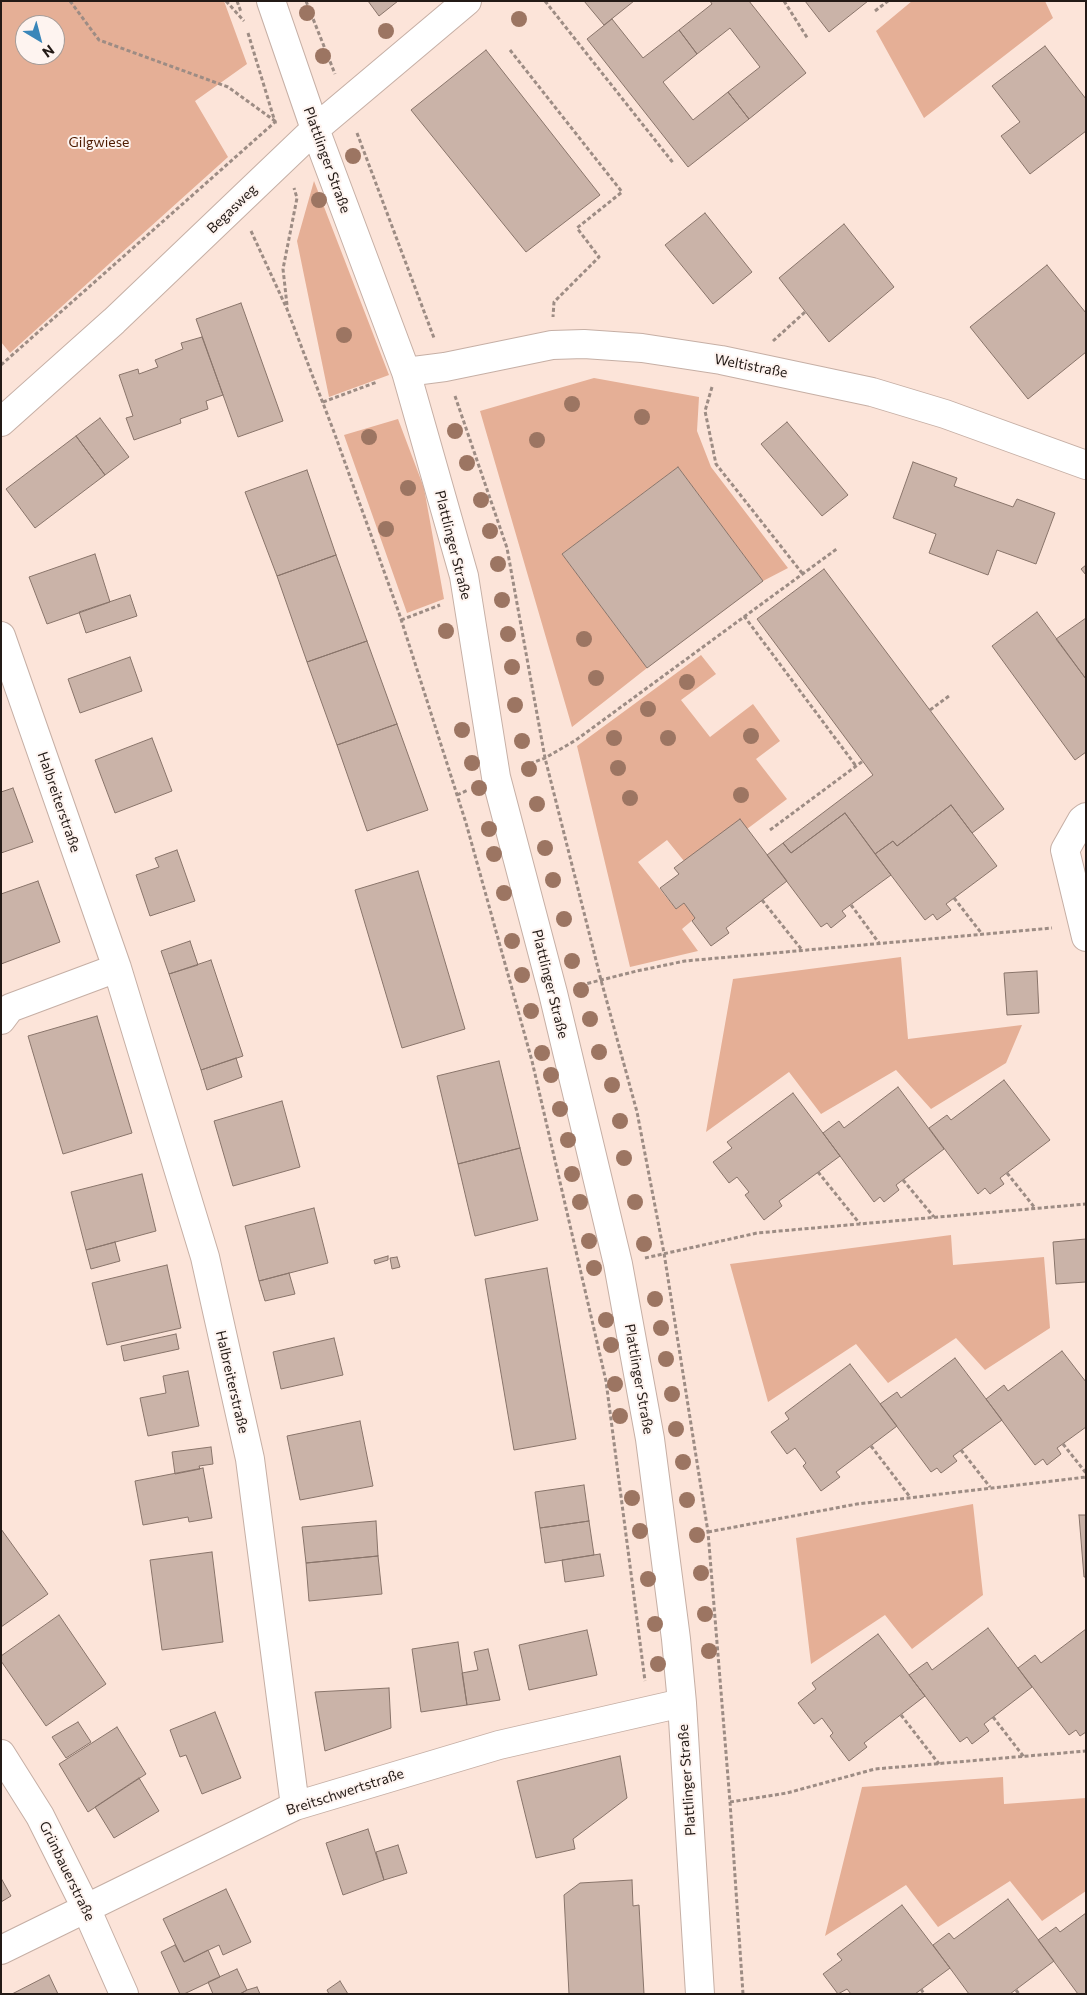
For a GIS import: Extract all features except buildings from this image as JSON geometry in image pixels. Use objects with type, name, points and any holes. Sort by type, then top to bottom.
[{"type":"street","name":"Plattlinger Straße","points":[[270,1],[315,129],[406,372],[464,576],[496,777],[553,993],[618,1264],[650,1439],[675,1630],[682,1703],[700,1994]]},
{"type":"street","name":"Begasweg","points":[[1,422],[114,321],[315,129],[467,1]]},
{"type":"street","name":"Weltistraße","points":[[406,372],[552,345],[584,344],[642,348],[721,360],[872,392],[945,414],[1086,465]]},
{"type":"street","name":"Halbreiterstraße","points":[[1,636],[117,968],[205,1258],[250,1459],[294,1806]]},
{"type":"street","points":[[1084,931],[1065,850],[1082,820],[1086,817]]},
{"type":"street","points":[[1,1020],[10,1008],[117,968]]},
{"type":"street","name":"Breitschwertstraße","points":[[1,1950],[294,1806],[499,1745],[682,1703]]},
{"type":"street","name":"Grünbauerstraße","points":[[1,1754],[40,1816],[86,1908],[124,1994]]},
{"type":"path","points":[[70,1],[100,40],[228,87],[275,122],[315,129]]},
{"type":"path","points":[[226,1],[244,21]]},
{"type":"path","points":[[237,1],[297,198],[283,269],[287,309]]},
{"type":"path","points":[[545,1],[674,164]]},
{"type":"path","points":[[784,1],[808,39]]},
{"type":"path","points":[[875,11],[888,1]]},
{"type":"path","points":[[510,50],[622,192],[577,228],[599,257],[554,302],[552,345]]},
{"type":"path","points":[[1,365],[275,122]]},
{"type":"path","points":[[230,162],[238,204],[265,258],[287,309],[323,402],[401,620],[457,795],[532,1061],[606,1381],[649,1710]]},
{"type":"path","points":[[765,369],[771,343],[806,312]]},
{"type":"path","points":[[721,360],[705,411],[716,464],[802,573]]},
{"type":"path","points":[[323,402],[406,372]]},
{"type":"path","points":[[457,795],[545,758],[576,740],[838,548]]},
{"type":"path","points":[[401,620],[466,595]]},
{"type":"path","points":[[744,616],[856,766]]},
{"type":"path","points":[[930,710],[949,696]]},
{"type":"path","points":[[770,830],[863,761]]},
{"type":"path","points":[[954,898],[982,934]]},
{"type":"path","points":[[762,900],[802,950]]},
{"type":"path","points":[[851,905],[879,943]]},
{"type":"path","points":[[553,993],[637,970],[685,961],[982,934],[1084,931]]},
{"type":"path","points":[[818,1172],[860,1224]]},
{"type":"path","points":[[1007,1173],[1035,1208]]},
{"type":"path","points":[[902,1180],[934,1218]]},
{"type":"path","points":[[618,1264],[757,1233],[1086,1204]]},
{"type":"path","points":[[1063,1444],[1086,1473]]},
{"type":"path","points":[[871,1446],[910,1497]]},
{"type":"path","points":[[961,1450],[990,1488]]},
{"type":"path","points":[[708,1532],[857,1504],[1086,1477]]},
{"type":"path","points":[[901,1715],[939,1764]]},
{"type":"path","points":[[994,1716],[1024,1757]]},
{"type":"path","points":[[730,1802],[787,1792],[874,1769],[1086,1751]]},
{"type":"path","points":[[921,1989],[924,1994]]},
{"type":"path","points":[[1016,1990],[1019,1994]]},
{"type":"green space","name":"Gilgwiese","points":[[1,1],[224,1],[247,64],[195,101],[228,157],[10,353],[1,342]]},
{"type":"green space","points":[[912,1],[1045,1],[1053,18],[924,118],[876,31]]},
{"type":"green space","points":[[314,181],[389,375],[329,397],[297,241]]},
{"type":"green space","points":[[594,378],[699,397],[697,431],[711,467],[788,568],[763,581],[678,467],[562,554],[647,668],[572,727],[480,411]]},
{"type":"green space","points":[[398,419],[424,488],[444,599],[407,613],[344,435]]},
{"type":"green space","points":[[701,655],[716,674],[681,700],[710,737],[753,704],[780,741],[756,759],[787,799],[747,829],[684,861],[667,840],[638,862],[676,909],[684,903],[695,918],[682,929],[698,951],[630,967],[577,746]]},
{"type":"green space","points":[[901,957],[908,1039],[1022,1025],[1006,1063],[931,1109],[896,1070],[821,1114],[789,1072],[706,1132],[733,979]]},
{"type":"green space","points":[[951,1235],[953,1265],[1044,1257],[1050,1328],[985,1370],[956,1338],[888,1383],[856,1344],[768,1402],[730,1264]]},
{"type":"green space","points":[[973,1504],[983,1595],[912,1649],[885,1615],[811,1664],[796,1538]]},
{"type":"green space","points":[[1003,1777],[1004,1804],[1086,1798],[1086,1891],[1042,1921],[1010,1881],[938,1927],[906,1885],[825,1936],[862,1787]]}]
